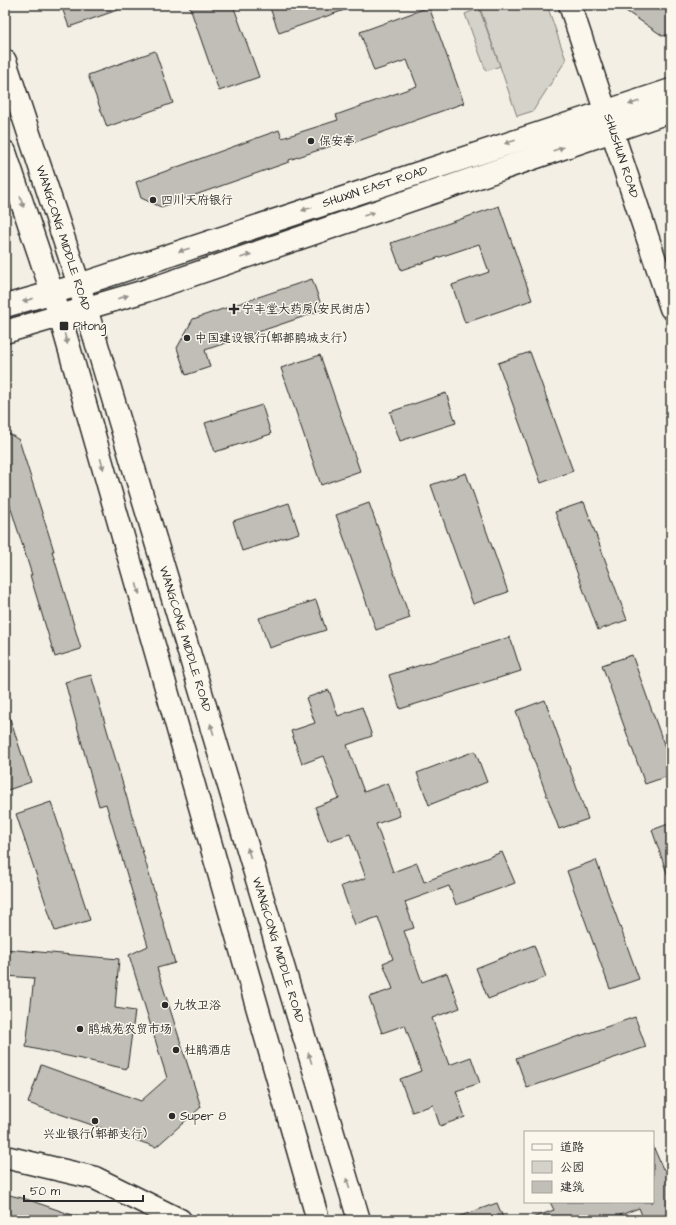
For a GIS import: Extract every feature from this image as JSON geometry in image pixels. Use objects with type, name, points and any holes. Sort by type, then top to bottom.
[{"type":"main road","name":"SHUSHUN ROAD","points":[[570,5],[671,308]]},
{"type":"main road","name":"WANGCONG MIDDLE ROAD","points":[[5,61],[79,285],[359,1220]]},
{"type":"main road","name":"SHUXIN EAST ROAD","points":[[5,332],[145,291],[609,121],[671,90]]},
{"type":"main road","name":"SHUXIN EAST ROAD","points":[[5,306],[79,285],[541,132],[671,111]]},
{"type":"main road","points":[[5,152],[60,316],[318,1220]]},
{"type":"main road","points":[[5,1157],[95,1178],[180,1220]]},
{"type":"green space","points":[[479,5],[547,5],[566,60],[533,111],[517,116]]},
{"type":"green space","points":[[479,8],[500,66],[486,71],[465,14]]},
{"type":"building","points":[[61,5],[125,5],[126,7],[69,27]]},
{"type":"building","points":[[189,5],[233,5],[259,77],[219,91]]},
{"type":"building","points":[[269,5],[353,5],[353,7],[279,33]]},
{"type":"building","points":[[617,5],[671,5],[671,34],[663,36]]},
{"type":"building","points":[[429,7],[464,103],[347,145],[346,141],[289,160],[289,162],[161,207],[141,198],[136,182],[279,130],[282,138],[338,120],[336,115],[417,86],[407,60],[374,71],[360,32]]},
{"type":"building","points":[[155,51],[173,103],[107,127],[88,75]]},
{"type":"building","points":[[499,206],[532,300],[465,323],[452,285],[489,272],[479,244],[401,270],[391,243]]},
{"type":"building","points":[[312,279],[323,310],[205,350],[210,367],[186,375],[177,348],[193,319]]},
{"type":"building","points":[[530,352],[573,471],[541,483],[498,363]]},
{"type":"building","points":[[320,355],[360,471],[321,485],[281,368]]},
{"type":"building","points":[[446,393],[456,423],[400,441],[390,412]]},
{"type":"building","points":[[262,405],[271,434],[215,452],[205,423]]},
{"type":"building","points":[[5,431],[19,440],[54,551],[52,551],[81,649],[55,657],[30,575],[32,575],[5,490]]},
{"type":"building","points":[[466,473],[508,592],[473,604],[431,485]]},
{"type":"building","points":[[584,502],[627,620],[598,630],[555,512]]},
{"type":"building","points":[[289,503],[299,533],[242,551],[233,521]]},
{"type":"building","points":[[369,503],[410,618],[376,630],[336,515]]},
{"type":"building","points":[[316,600],[326,630],[269,648],[259,618]]},
{"type":"building","points":[[510,637],[521,671],[400,709],[389,675]]},
{"type":"building","points":[[632,655],[671,764],[671,775],[645,784],[602,665]]},
{"type":"building","points":[[91,675],[175,963],[157,968],[201,1107],[156,1147],[28,1103],[41,1065],[141,1101],[167,1078],[129,955],[148,946],[106,804],[99,806],[65,682]]},
{"type":"building","points":[[329,690],[338,716],[362,707],[372,736],[347,745],[364,792],[388,783],[400,816],[376,824],[393,872],[417,863],[424,882],[502,852],[515,883],[456,905],[449,886],[405,902],[414,928],[404,931],[422,982],[447,973],[460,1008],[432,1018],[449,1065],[471,1057],[480,1083],[456,1091],[465,1117],[440,1126],[433,1105],[412,1112],[400,1079],[421,1071],[405,1025],[382,1033],[369,997],[393,989],[383,963],[393,959],[378,917],[355,925],[341,886],[366,878],[350,834],[328,841],[315,807],[339,798],[323,756],[302,764],[291,731],[315,723],[306,698]]},
{"type":"building","points":[[545,700],[588,819],[559,829],[516,711]]},
{"type":"building","points":[[5,710],[7,710],[31,782],[5,791]]},
{"type":"building","points":[[475,751],[487,782],[429,805],[417,773]]},
{"type":"building","points":[[51,802],[90,920],[55,931],[16,814]]},
{"type":"building","points":[[671,823],[671,879],[669,879],[652,830]]},
{"type":"building","points":[[596,860],[639,979],[610,989],[567,871]]},
{"type":"building","points":[[534,945],[546,977],[488,999],[476,968]]},
{"type":"building","points":[[5,949],[119,959],[115,1008],[135,1011],[127,1069],[26,1047],[34,978],[5,976]]},
{"type":"building","points":[[635,1017],[646,1047],[527,1088],[516,1058]]},
{"type":"building","points":[[654,1148],[663,1169],[671,1166],[671,1220],[644,1220],[639,1208],[607,1220],[532,1220],[532,1218],[554,1210],[550,1203],[654,1203]]},
{"type":"building","points":[[5,1194],[26,1199],[81,1218],[80,1220],[5,1220]]},
{"type":"building","points":[[497,1203],[504,1220],[455,1220],[455,1218]]},
{"type":"place","name":"保安亭","points":[[311,141]]},
{"type":"place","name":"四川天府银行","points":[[153,200]]},
{"type":"place","name":"宁丰堂大药房(安民街店)","points":[[234,309]]},
{"type":"place","name":"Pitong","points":[[64,326]]},
{"type":"place","name":"中国建设银行(郫都鹃城支行)","points":[[187,338]]},
{"type":"place","name":"九牧卫浴","points":[[165,1005]]},
{"type":"place","name":"鹃城苑农贸市场","points":[[80,1029]]},
{"type":"place","name":"杜鹃酒店","points":[[176,1050]]},
{"type":"place","name":"Super 8","points":[[172,1116]]},
{"type":"place","name":"兴业银行(郫都支行)","points":[[95,1121]]}]
